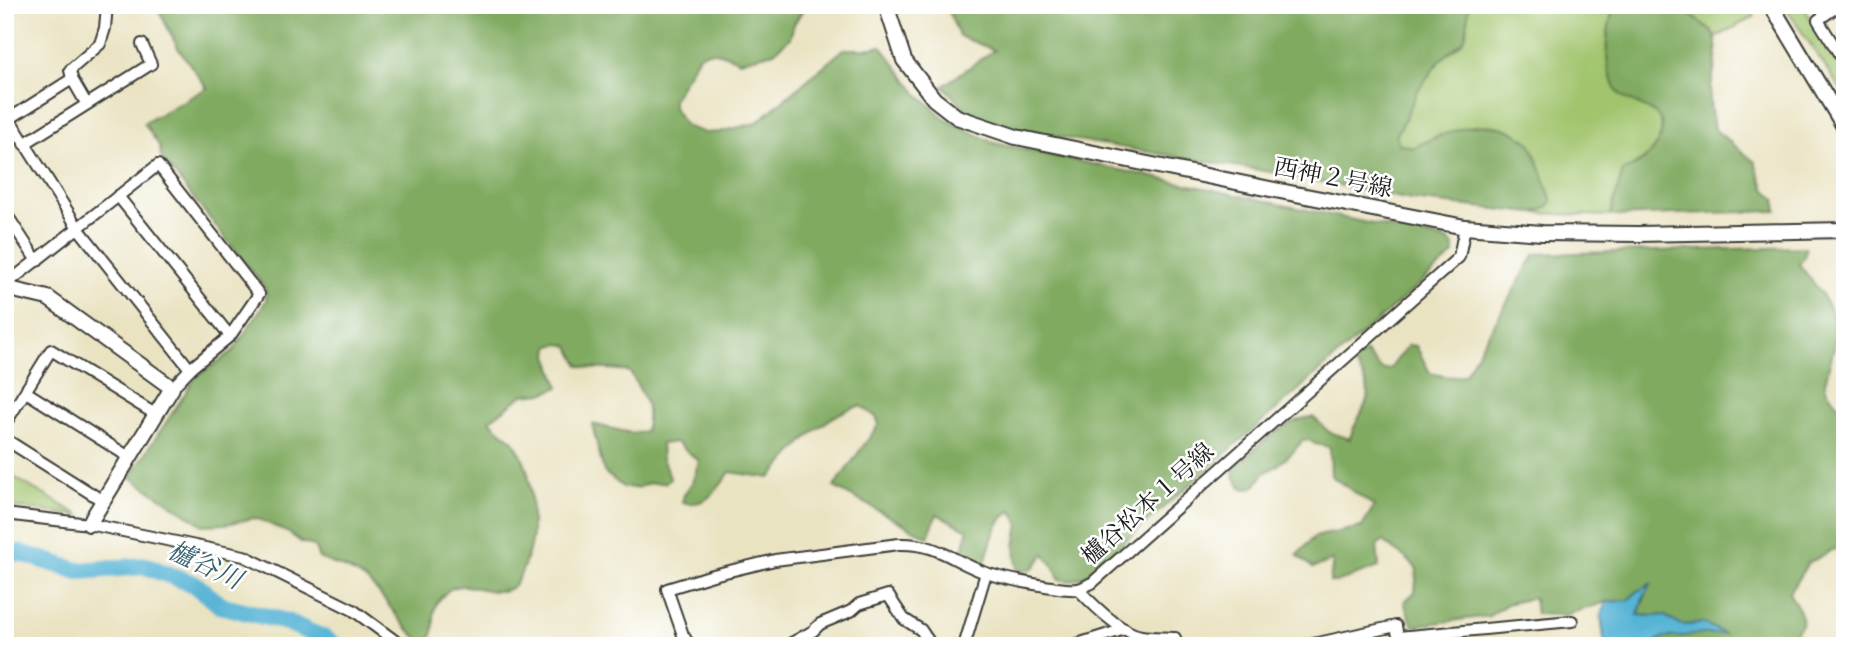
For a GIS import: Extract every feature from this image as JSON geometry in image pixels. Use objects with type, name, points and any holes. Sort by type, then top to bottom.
[{"type":"street","points":[[86,103],[72,79],[71,70],[100,44],[107,5]]},
{"type":"street","name":"西神２号線","points":[[886,5],[904,60],[934,99],[957,117],[1016,137],[1465,227],[1542,233],[1845,230]]},
{"type":"street","points":[[1771,5],[1845,128]]},
{"type":"street","points":[[1839,5],[1818,20],[1845,63]]},
{"type":"street","points":[[24,144],[151,64],[142,44]]},
{"type":"street","points":[[72,79],[7,116],[78,228],[190,369]]},
{"type":"street","points":[[5,286],[158,165],[259,293],[230,335],[172,388],[89,524]]},
{"type":"street","points":[[118,196],[230,335]]},
{"type":"street","points":[[5,212],[37,261]]},
{"type":"street","name":"櫨谷松本１号線","points":[[690,646],[683,635],[667,589],[775,560],[917,543],[986,573],[1060,589],[1078,589],[1092,583],[1459,257],[1465,227]]},
{"type":"street","points":[[5,286],[48,298],[172,388]]},
{"type":"street","points":[[5,424],[51,350],[155,414]]},
{"type":"street","points":[[26,392],[129,457]]},
{"type":"street","points":[[5,439],[103,500]]},
{"type":"street","points":[[5,514],[89,524],[244,556],[354,610],[402,646]]},
{"type":"street","points":[[964,646],[986,573]]},
{"type":"street","points":[[1078,589],[1125,629],[1140,636],[1175,638],[1177,646]]},
{"type":"street","points":[[786,646],[820,624],[851,611],[859,604],[888,595],[905,619],[921,630],[932,646]]},
{"type":"street","points":[[1304,646],[1572,621]]},
{"type":"street","points":[[1071,646],[1125,629]]},
{"type":"green space","points":[[158,5],[806,5],[794,24],[790,38],[774,52],[740,61],[714,52],[699,55],[673,99],[673,107],[685,126],[705,133],[756,123],[844,49],[881,46],[918,94],[946,120],[994,143],[1447,240],[1454,246],[1454,254],[1085,576],[1071,581],[1059,579],[1044,554],[1030,570],[1017,569],[1015,546],[1019,524],[1012,511],[997,527],[984,565],[962,554],[968,530],[937,514],[928,537],[834,487],[879,424],[876,417],[861,406],[847,410],[822,425],[770,478],[730,472],[716,491],[705,500],[682,502],[699,461],[676,442],[661,444],[662,458],[670,478],[665,483],[650,483],[637,488],[623,487],[604,472],[592,424],[631,433],[645,432],[647,407],[642,394],[630,372],[585,367],[579,365],[569,346],[559,344],[549,347],[548,355],[559,387],[545,393],[523,395],[490,420],[514,443],[529,477],[532,531],[522,572],[513,586],[501,591],[464,586],[450,589],[436,605],[431,636],[422,641],[405,626],[369,582],[319,558],[314,546],[254,518],[226,524],[203,525],[130,477],[196,377],[233,351],[266,301],[266,289],[161,157],[160,147],[144,123],[207,88],[178,48]]},
{"type":"green space","points":[[946,5],[1469,5],[1466,35],[1462,42],[1440,60],[1418,90],[1396,137],[1399,144],[1413,148],[1466,127],[1480,125],[1507,129],[1526,139],[1532,146],[1552,202],[1547,208],[1533,213],[1411,200],[1282,174],[992,126],[965,109],[943,86],[994,50],[959,36]]},
{"type":"green space","points":[[1469,5],[1614,5],[1607,45],[1613,85],[1622,96],[1655,114],[1662,129],[1656,146],[1649,155],[1623,171],[1610,216],[1533,213],[1547,208],[1439,135],[1413,148],[1399,144],[1396,137],[1418,90],[1440,60],[1462,42]]},
{"type":"green space","points":[[1614,5],[1678,5],[1712,32],[1717,48],[1710,92],[1714,129],[1755,162],[1765,189],[1775,199],[1777,211],[1610,216],[1623,171],[1649,155],[1659,140],[1662,129],[1655,114],[1622,96],[1613,85],[1607,45]]},
{"type":"green space","points":[[1678,5],[1750,5],[1755,16],[1715,38],[1712,32]]},
{"type":"green space","points":[[1784,5],[1802,5],[1845,75],[1845,96]]},
{"type":"green space","points":[[1807,247],[1799,264],[1822,294],[1839,328],[1825,382],[1826,389],[1845,415],[1845,557],[1841,551],[1834,549],[1808,563],[1789,593],[1800,611],[1802,625],[1792,636],[1753,646],[1649,646],[1664,637],[1723,634],[1704,623],[1682,625],[1664,615],[1638,615],[1650,584],[1628,600],[1606,602],[1565,615],[1536,614],[1534,599],[1527,599],[1507,604],[1489,616],[1413,626],[1404,602],[1415,592],[1417,569],[1383,541],[1377,545],[1379,567],[1337,582],[1330,582],[1333,560],[1313,568],[1297,555],[1314,537],[1362,527],[1374,506],[1331,476],[1330,447],[1309,440],[1302,441],[1293,452],[1264,473],[1256,485],[1249,489],[1242,488],[1233,475],[1234,468],[1260,444],[1280,429],[1302,419],[1313,417],[1329,432],[1350,439],[1368,393],[1365,380],[1353,362],[1365,352],[1382,370],[1390,369],[1408,345],[1416,346],[1430,373],[1452,377],[1465,374],[1535,254]]},
{"type":"green space","points":[[5,472],[81,516],[5,506]]},
{"type":"water","points":[[1651,584],[1638,615],[1664,615],[1682,625],[1704,623],[1724,634],[1664,637],[1649,646],[1605,646],[1601,616],[1606,602],[1628,600]]},
{"type":"waterway","name":"櫨谷川","points":[[5,553],[21,553],[78,571],[146,566],[196,585],[220,605],[287,622],[336,646]]}]
